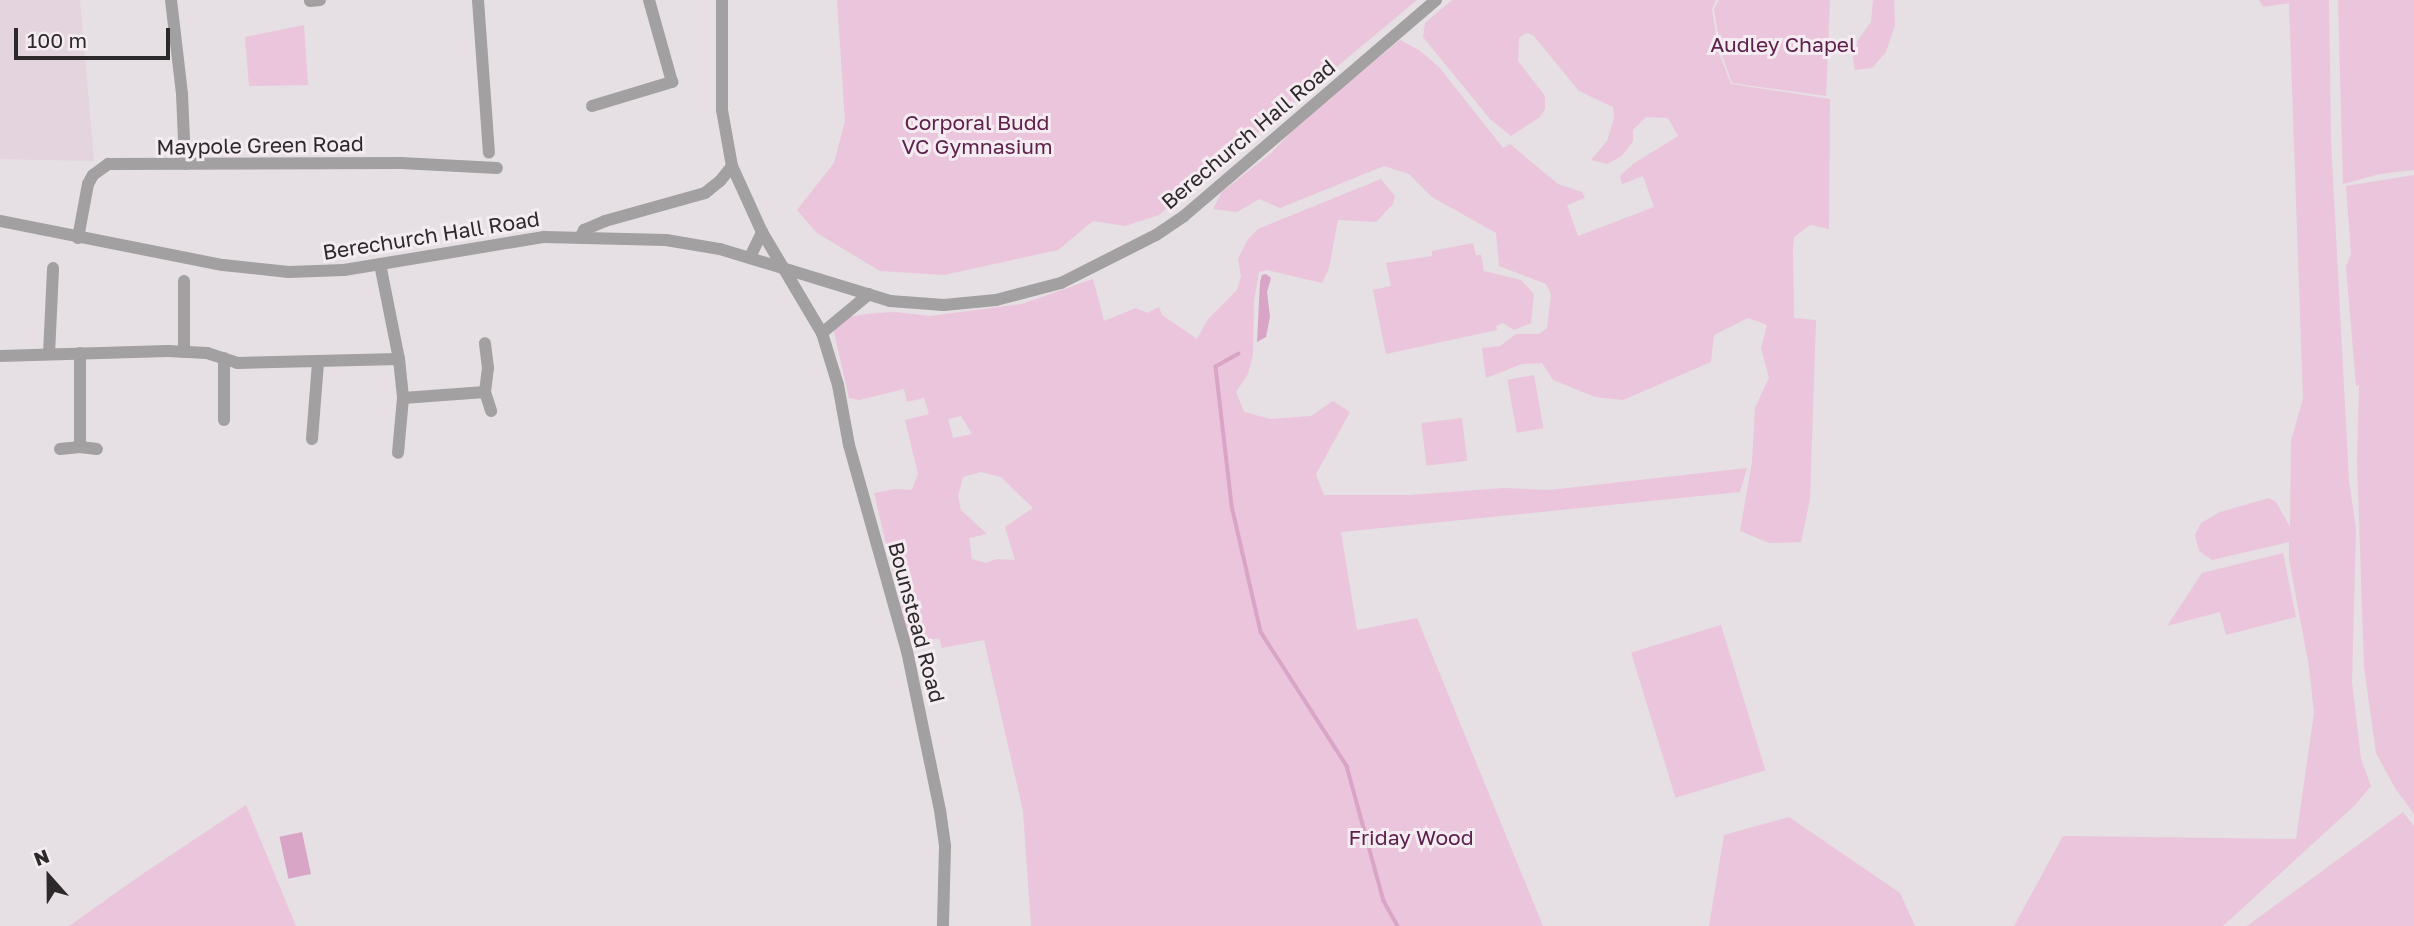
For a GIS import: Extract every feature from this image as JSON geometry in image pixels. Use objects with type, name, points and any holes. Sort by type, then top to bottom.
[{"type":"street","points":[[171,0],[182,94],[185,164]]},
{"type":"street","points":[[478,0],[489,153]]},
{"type":"street","points":[[593,106],[672,82],[649,0]]},
{"type":"street","name":"Bounstead Road","points":[[722,0],[722,110],[732,166],[762,232],[822,333],[838,385],[849,445],[907,651],[929,747],[945,847],[943,926]]},
{"type":"street","name":"Berechurch Hall Road","points":[[0,220],[78,238],[254,270],[317,272],[380,264],[505,241],[581,236],[666,240],[750,257],[890,301],[944,305],[996,300],[1061,283],[1184,216],[1436,0]]},
{"type":"street","name":"Maypole Green Road","points":[[78,238],[88,184],[99,169],[108,164],[389,163],[497,168]]},
{"type":"street","points":[[581,236],[584,230],[605,221],[705,193],[720,181],[732,166]]},
{"type":"street","points":[[750,257],[762,232]]},
{"type":"street","points":[[380,264],[399,359],[403,398],[398,453]]},
{"type":"street","points":[[49,354],[58,299],[53,268]]},
{"type":"street","points":[[184,281],[184,352]]},
{"type":"street","points":[[822,333],[869,294]]},
{"type":"street","points":[[485,343],[488,368],[485,393],[491,411]]},
{"type":"street","points":[[0,356],[184,352],[224,358],[237,363],[399,359]]},
{"type":"street","points":[[80,353],[80,447]]},
{"type":"street","points":[[224,358],[224,420]]},
{"type":"street","points":[[312,439],[318,362]]},
{"type":"street","points":[[403,398],[485,393]]},
{"type":"street","points":[[210,396],[224,395]]},
{"type":"street","points":[[60,449],[97,449]]},
{"type":"shaded area","points":[[0,0],[80,0],[94,161],[0,159]]},
{"type":"shaded area","points":[[1266,274],[1271,278],[1267,292],[1270,317],[1266,337],[1257,342],[1260,282],[1262,275]]},
{"type":"shaded area","points":[[302,832],[311,874],[288,879],[280,837]]},
{"type":"green space","name":"Corporal Budd VC Gymnasium","points":[[837,0],[1417,0],[1159,215],[1125,226],[1093,221],[1058,250],[944,275],[880,271],[817,233],[797,210],[834,163],[845,121]]},
{"type":"green space","points":[[1452,0],[1716,0],[1712,9],[1719,53],[1731,84],[1830,99],[1829,229],[1810,225],[1794,237],[1793,249],[1794,318],[1816,320],[1810,499],[1801,542],[1769,543],[1740,531],[1752,462],[1755,408],[1769,378],[1761,348],[1767,325],[1748,318],[1714,335],[1711,362],[1623,400],[1595,397],[1553,380],[1542,363],[1522,364],[1486,378],[1482,348],[1500,346],[1516,334],[1539,334],[1547,328],[1551,294],[1546,284],[1499,266],[1496,233],[1432,197],[1409,174],[1384,166],[1280,208],[1259,199],[1237,212],[1213,209],[1222,192],[1271,153],[1304,119],[1400,40],[1419,50],[1439,67],[1503,148],[1510,144],[1558,184],[1582,192],[1585,198],[1567,205],[1578,236],[1654,207],[1643,176],[1622,184],[1620,176],[1633,164],[1678,136],[1668,118],[1646,117],[1633,130],[1633,141],[1622,156],[1607,164],[1591,160],[1607,141],[1614,118],[1613,107],[1579,91],[1533,35],[1526,33],[1519,38],[1518,61],[1545,96],[1545,109],[1540,117],[1511,136],[1490,119],[1423,37],[1425,23]]},
{"type":"green space","name":"Audley Chapel","points":[[1719,0],[1830,0],[1826,96],[1732,83],[1721,52],[1714,9]]},
{"type":"green space","points":[[1873,0],[1894,0],[1895,25],[1886,52],[1872,68],[1855,70],[1853,58],[1858,40],[1871,22]]},
{"type":"green space","points":[[2259,0],[2329,0],[2331,141],[2349,481],[2356,528],[2352,682],[2361,759],[2371,786],[2355,805],[2223,926],[2014,926],[2063,836],[2296,839],[2314,713],[2309,667],[2289,559],[2289,542],[2212,560],[2199,551],[2195,535],[2201,523],[2220,512],[2269,498],[2276,502],[2290,527],[2291,441],[2303,399],[2289,3],[2263,7]]},
{"type":"green space","points":[[2338,0],[2414,0],[2414,170],[2380,174],[2343,184]]},
{"type":"green space","points":[[304,25],[308,85],[249,86],[245,37]]},
{"type":"green space","points":[[2414,175],[2414,814],[2395,788],[2376,753],[2364,667],[2357,460],[2359,385],[2356,386],[2346,267],[2351,254],[2346,186]]},
{"type":"green space","name":"Friday Wood","points":[[1381,179],[1395,196],[1393,204],[1376,222],[1338,220],[1329,268],[1322,283],[1267,270],[1259,272],[1254,300],[1253,354],[1248,374],[1236,392],[1244,412],[1270,419],[1311,416],[1333,401],[1350,412],[1316,474],[1324,495],[1410,495],[1504,488],[1549,490],[1747,468],[1740,492],[1341,532],[1357,630],[1417,618],[1543,926],[1031,926],[1023,811],[984,640],[942,648],[939,638],[910,644],[874,493],[896,489],[912,490],[918,474],[905,420],[929,414],[924,398],[907,402],[904,389],[859,400],[849,398],[834,332],[837,323],[843,318],[866,314],[895,312],[930,316],[1022,304],[1093,279],[1104,321],[1136,308],[1147,313],[1159,307],[1162,315],[1197,339],[1208,319],[1237,290],[1241,277],[1238,259],[1248,239],[1258,229]],"holes":[[[961,416],[972,434],[953,438],[948,419]],[[981,472],[1001,477],[1033,508],[1005,527],[1015,560],[997,559],[986,563],[972,559],[969,538],[987,534],[961,510],[958,496],[963,477]]]},
{"type":"green space","points":[[1473,243],[1476,255],[1481,255],[1484,271],[1521,280],[1534,294],[1531,323],[1514,330],[1503,323],[1496,326],[1497,330],[1386,354],[1373,290],[1391,286],[1386,263],[1432,256],[1432,251]]},
{"type":"green space","points":[[1534,375],[1543,428],[1517,433],[1507,380]]},
{"type":"green space","points":[[1462,418],[1467,461],[1427,466],[1421,423]]},
{"type":"green space","points":[[2283,553],[2296,617],[2226,635],[2220,612],[2167,626],[2202,573]]},
{"type":"green space","points":[[1721,625],[1765,770],[1676,798],[1631,652]]},
{"type":"green space","points":[[246,805],[296,926],[69,926],[144,873]]},
{"type":"green space","points":[[2403,812],[2414,826],[2414,926],[2247,926]]},
{"type":"green space","points":[[1789,817],[1900,893],[1915,926],[1709,926],[1724,835]]},
{"type":"waterway","points":[[1239,354],[1216,367],[1232,506],[1261,632],[1347,766],[1384,901],[1398,926]]}]
